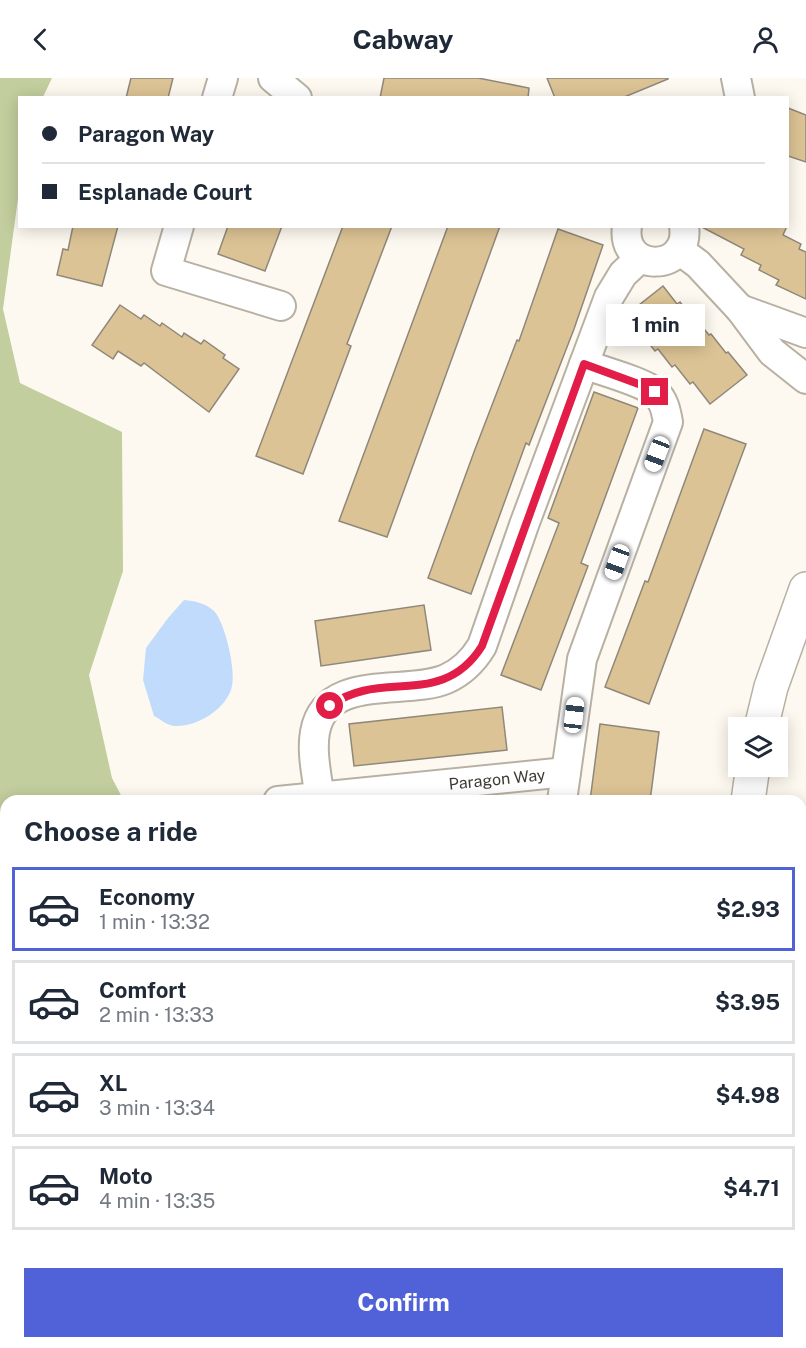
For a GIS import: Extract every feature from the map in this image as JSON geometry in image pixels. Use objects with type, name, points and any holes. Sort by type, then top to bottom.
[{"type":"main road","points":[[764,717],[771,687],[806,589]]},
{"type":"main road","points":[[749,795],[751,777]]},
{"type":"street","points":[[218,96],[223,78]]},
{"type":"street","points":[[273,78],[295,96]]},
{"type":"street","points":[[736,78],[740,96]]},
{"type":"street","points":[[178,228],[166,271],[281,306]]},
{"type":"street","points":[[627,228],[627,242],[635,254],[654,262],[668,259],[681,238],[698,264],[740,309],[772,352],[806,379]]},
{"type":"street","points":[[320,795],[315,732],[320,717],[330,706],[342,696],[360,691],[431,684],[445,680],[473,660],[482,646],[584,364],[615,286],[623,274],[640,258]]},
{"type":"street","points":[[740,309],[806,333]]},
{"type":"street","points":[[563,795],[582,659],[668,422],[663,401],[655,392],[584,364]]},
{"type":"street","name":"Paragon Way","points":[[357,795],[567,772]]},
{"type":"green space","points":[[0,78],[52,78],[43,96],[18,96],[18,198],[3,309],[20,383],[122,432],[123,571],[89,675],[112,778],[121,795],[0,795]]},
{"type":"water","points":[[184,600],[211,608],[218,617],[229,647],[233,679],[229,694],[218,709],[201,720],[184,726],[172,726],[154,716],[143,680],[146,648]]},
{"type":"building","points":[[131,78],[173,78],[168,96],[126,96]]},
{"type":"building","points":[[384,78],[478,78],[529,88],[528,96],[380,96]]},
{"type":"building","points":[[547,78],[668,78],[627,96],[554,96]]},
{"type":"building","points":[[789,108],[806,115],[806,162],[789,156]]},
{"type":"building","points":[[73,228],[117,228],[102,286],[57,275],[63,249],[68,250]]},
{"type":"building","points":[[227,228],[281,228],[265,271],[218,254]]},
{"type":"building","points":[[342,228],[391,228],[347,344],[351,346],[303,474],[256,456]]},
{"type":"building","points":[[447,228],[499,228],[387,537],[339,521]]},
{"type":"building","points":[[704,228],[786,228],[783,235],[801,244],[799,249],[806,252],[806,299],[776,285],[779,280],[759,270],[761,265],[741,255],[744,249]]},
{"type":"building","points":[[558,229],[603,245],[574,329],[529,445],[526,443],[471,594],[428,578],[517,340],[519,341]]},
{"type":"building","points":[[663,286],[677,304],[680,302],[693,319],[695,318],[709,335],[711,334],[747,375],[710,404],[693,382],[690,384],[675,365],[672,367],[658,349],[655,351],[640,332],[637,334],[624,317]]},
{"type":"building","points":[[120,305],[141,319],[144,315],[160,326],[162,323],[182,337],[184,333],[201,344],[204,340],[225,355],[223,358],[239,369],[209,412],[144,363],[141,366],[118,351],[113,359],[92,345]]},
{"type":"building","points":[[594,392],[638,408],[581,563],[588,566],[541,690],[501,675],[559,523],[548,518]]},
{"type":"building","points":[[704,429],[746,444],[649,704],[605,687],[645,581],[648,582]]},
{"type":"building","points":[[424,605],[431,650],[321,666],[315,621]]},
{"type":"building","points":[[502,707],[507,750],[354,766],[349,724]]},
{"type":"building","points":[[600,724],[659,732],[651,795],[591,795]]},
{"type":"route","points":[[330,706],[342,696],[360,691],[431,684],[445,680],[473,660],[482,646],[584,364],[655,392]]}]
